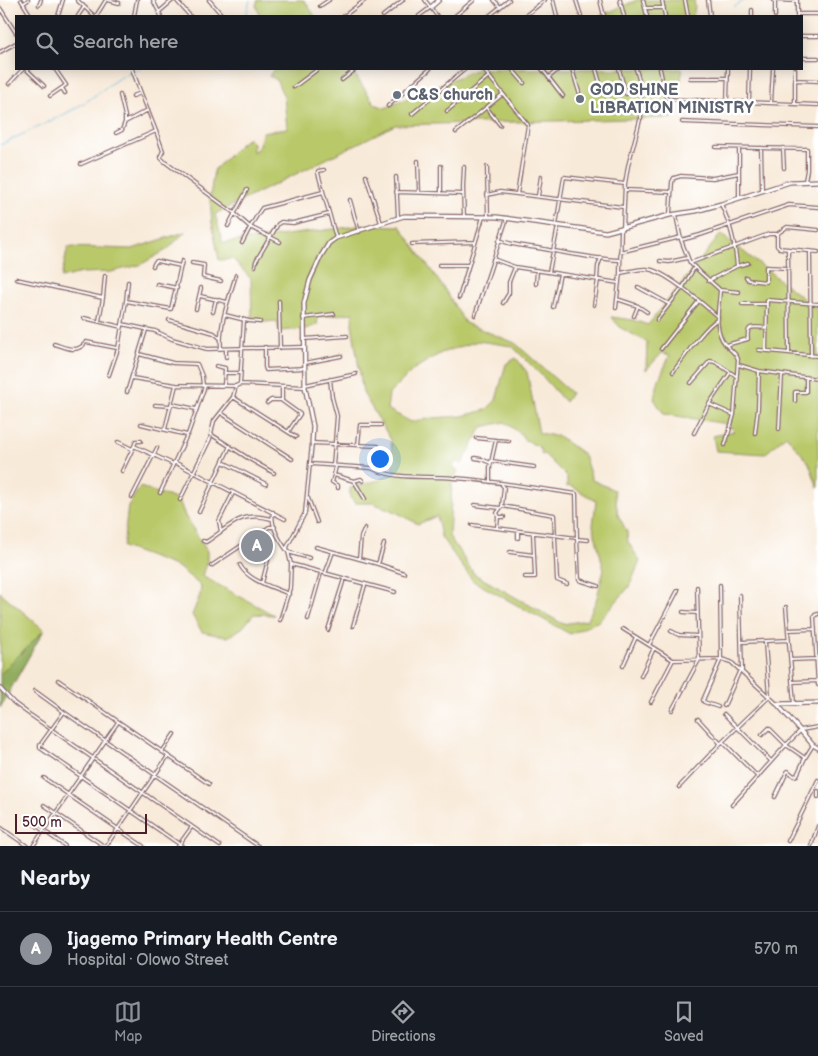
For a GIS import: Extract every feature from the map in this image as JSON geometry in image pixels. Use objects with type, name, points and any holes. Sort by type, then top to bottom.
[{"type":"street","points":[[21,0],[30,15]]},
{"type":"street","points":[[24,3],[28,0]]},
{"type":"street","points":[[39,5],[41,0]]},
{"type":"street","points":[[58,15],[63,0]]},
{"type":"street","points":[[77,0],[94,15]]},
{"type":"street","points":[[96,15],[107,0],[119,3]]},
{"type":"street","points":[[134,15],[136,0]]},
{"type":"street","points":[[154,0],[160,15]]},
{"type":"street","points":[[159,12],[172,0]]},
{"type":"street","points":[[176,0],[189,15]]},
{"type":"street","points":[[209,0],[222,15]]},
{"type":"street","points":[[320,6],[328,0]]},
{"type":"street","points":[[345,15],[366,0]]},
{"type":"street","points":[[384,15],[403,0]]},
{"type":"street","points":[[425,0],[436,15]]},
{"type":"street","points":[[420,15],[439,0]]},
{"type":"street","points":[[456,15],[474,0]]},
{"type":"street","points":[[494,0],[500,7]]},
{"type":"street","points":[[490,15],[509,0]]},
{"type":"street","points":[[526,15],[545,0]]},
{"type":"street","points":[[553,0],[557,15]]},
{"type":"street","points":[[576,0],[581,15]]},
{"type":"street","points":[[600,0],[604,15]]},
{"type":"street","points":[[620,0],[624,15]]},
{"type":"street","points":[[643,0],[647,15]]},
{"type":"street","points":[[662,0],[665,15]]},
{"type":"street","points":[[685,0],[688,15]]},
{"type":"street","points":[[708,0],[710,15]]},
{"type":"street","points":[[774,15],[774,0],[797,0],[797,15],[818,14]]},
{"type":"street","points":[[79,15],[84,7]]},
{"type":"street","points":[[0,8],[15,31]]},
{"type":"street","points":[[645,8],[664,8]]},
{"type":"street","points":[[752,10],[752,15]]},
{"type":"street","points":[[803,36],[818,36]]},
{"type":"street","points":[[0,48],[1,51],[15,44]]},
{"type":"street","points":[[803,58],[818,58]]},
{"type":"street","points":[[10,84],[24,70]]},
{"type":"street","points":[[26,70],[44,86]]},
{"type":"street","points":[[50,96],[66,84],[56,70]]},
{"type":"street","points":[[132,70],[163,150],[160,155],[161,158],[250,227],[280,242]]},
{"type":"street","points":[[294,87],[317,70]]},
{"type":"street","points":[[342,80],[355,70]]},
{"type":"street","points":[[388,106],[429,70]]},
{"type":"street","points":[[412,114],[464,70]]},
{"type":"street","points":[[484,70],[528,125],[517,194]]},
{"type":"street","points":[[513,70],[524,83]]},
{"type":"street","points":[[543,70],[563,96]]},
{"type":"street","points":[[549,77],[558,70]]},
{"type":"street","points":[[572,70],[579,92]]},
{"type":"street","points":[[596,70],[602,90]]},
{"type":"street","points":[[619,70],[626,94]]},
{"type":"street","points":[[616,308],[620,273],[624,190],[628,166],[641,119],[641,87],[636,70]]},
{"type":"street","points":[[660,70],[663,83]]},
{"type":"street","points":[[727,102],[728,70]]},
{"type":"street","points":[[749,102],[750,70]]},
{"type":"street","points":[[771,103],[773,70]]},
{"type":"street","points":[[795,70],[795,104]]},
{"type":"street","points":[[447,111],[489,76]]},
{"type":"street","points":[[690,78],[727,78]]},
{"type":"street","points":[[795,80],[818,81]]},
{"type":"street","points":[[664,87],[666,98],[668,99],[818,105]]},
{"type":"street","points":[[62,88],[65,93]]},
{"type":"street","points":[[133,96],[141,94]]},
{"type":"street","points":[[468,94],[474,100]]},
{"type":"street","points":[[456,132],[503,94]]},
{"type":"street","points":[[116,133],[122,130],[125,122],[120,95]]},
{"type":"street","points":[[486,107],[500,124]]},
{"type":"street","points":[[125,122],[148,110]]},
{"type":"street","points":[[682,122],[818,127]]},
{"type":"street","points":[[81,164],[156,131]]},
{"type":"street","points":[[716,147],[807,149],[805,181]]},
{"type":"street","points":[[739,148],[739,197]]},
{"type":"street","points":[[761,148],[762,190]]},
{"type":"street","points":[[783,148],[784,168]]},
{"type":"street","points":[[418,161],[419,192]]},
{"type":"street","points":[[441,166],[441,193]]},
{"type":"street","points":[[464,167],[464,217]]},
{"type":"street","points":[[487,167],[488,217]]},
{"type":"street","points":[[324,170],[318,172],[336,238]]},
{"type":"street","points":[[670,215],[672,179],[676,177],[713,178],[739,173]]},
{"type":"street","points":[[366,176],[381,223]]},
{"type":"street","points":[[538,196],[541,176]]},
{"type":"street","points":[[396,178],[398,217]]},
{"type":"street","points":[[549,272],[563,178],[625,184]]},
{"type":"street","points":[[280,620],[289,594],[291,575],[288,544],[305,512],[311,464],[313,426],[305,386],[304,303],[310,280],[329,243],[336,238],[398,217],[507,218],[606,232],[721,204],[790,182],[818,181]]},
{"type":"street","points":[[228,226],[247,190]]},
{"type":"street","points":[[624,190],[671,192]]},
{"type":"street","points":[[242,243],[262,208],[323,192]]},
{"type":"street","points":[[396,192],[463,194]]},
{"type":"street","points":[[487,195],[500,192],[624,207]]},
{"type":"street","points":[[350,200],[358,232]]},
{"type":"street","points":[[721,204],[730,224],[736,246],[737,266]]},
{"type":"street","points":[[620,252],[700,235],[789,205],[818,207]]},
{"type":"street","points":[[255,266],[269,238],[280,223],[293,223],[330,214]]},
{"type":"street","points":[[676,214],[686,258],[690,264],[720,290],[739,292]]},
{"type":"street","points":[[459,298],[483,217]]},
{"type":"street","points":[[475,315],[507,218]]},
{"type":"street","points":[[690,264],[769,234],[776,234],[787,227],[818,230]]},
{"type":"street","points":[[776,234],[778,247],[818,252]]},
{"type":"street","points":[[499,240],[512,245],[620,260]]},
{"type":"street","points":[[412,244],[475,242]]},
{"type":"street","points":[[788,249],[789,353]]},
{"type":"street","points":[[810,252],[811,356]]},
{"type":"street","points":[[594,305],[598,266],[601,258]]},
{"type":"street","points":[[660,262],[686,258]]},
{"type":"street","points":[[493,259],[515,267],[619,283]]},
{"type":"street","points":[[126,301],[171,309],[182,261]]},
{"type":"street","points":[[153,266],[157,262],[181,266]]},
{"type":"street","points":[[192,263],[204,265],[203,276],[221,281]]},
{"type":"street","points":[[708,281],[737,266],[748,263]]},
{"type":"street","points":[[439,264],[469,265]]},
{"type":"street","points":[[503,303],[509,293],[509,282],[515,267]]},
{"type":"street","points":[[746,277],[748,280],[766,282],[766,267],[788,268]]},
{"type":"street","points":[[657,320],[683,287],[694,268]]},
{"type":"street","points":[[620,273],[644,269],[652,270],[683,287],[718,318]]},
{"type":"street","points":[[536,284],[537,270]]},
{"type":"street","points":[[553,307],[560,274]]},
{"type":"street","points":[[221,349],[220,338],[236,275]]},
{"type":"street","points":[[99,321],[105,276]]},
{"type":"street","points":[[16,279],[103,298]]},
{"type":"street","points":[[109,375],[118,349],[128,282]]},
{"type":"street","points":[[157,284],[176,288]]},
{"type":"street","points":[[638,287],[669,304]]},
{"type":"street","points":[[196,309],[201,288]]},
{"type":"street","points":[[720,290],[719,333],[726,345],[738,356],[739,365],[736,376],[734,416],[725,445]]},
{"type":"street","points":[[200,296],[228,302]]},
{"type":"street","points":[[213,312],[216,299]]},
{"type":"street","points":[[617,299],[638,306],[647,312]]},
{"type":"street","points":[[766,351],[766,300],[818,304]]},
{"type":"street","points":[[279,301],[280,348]]},
{"type":"street","points":[[661,349],[698,302]]},
{"type":"street","points":[[742,304],[766,304]]},
{"type":"street","points":[[634,316],[638,306]]},
{"type":"street","points":[[304,318],[334,314]]},
{"type":"street","points":[[225,315],[260,322]]},
{"type":"street","points":[[84,318],[122,326],[155,330],[172,339],[207,349],[304,347]]},
{"type":"street","points":[[673,372],[700,337],[718,318]]},
{"type":"street","points":[[170,320],[214,333],[220,338]]},
{"type":"street","points":[[240,384],[244,320]]},
{"type":"street","points":[[726,345],[748,339],[747,331],[752,327],[766,328]]},
{"type":"street","points":[[127,392],[146,330]]},
{"type":"street","points":[[304,339],[347,336]]},
{"type":"street","points":[[54,344],[73,350],[82,348],[86,342],[118,349]]},
{"type":"street","points":[[266,348],[266,370],[305,368]]},
{"type":"street","points":[[226,349],[226,358]]},
{"type":"street","points":[[759,350],[818,356]]},
{"type":"street","points":[[138,354],[173,363],[197,364],[204,386],[188,435],[160,493]]},
{"type":"street","points":[[305,363],[341,356]]},
{"type":"street","points":[[691,383],[710,361],[715,362],[736,376]]},
{"type":"street","points":[[739,365],[759,371],[818,379]]},
{"type":"street","points":[[216,366],[225,368],[224,385]]},
{"type":"street","points":[[755,433],[759,371]]},
{"type":"street","points":[[225,373],[240,373]]},
{"type":"street","points":[[694,433],[709,404],[730,373]]},
{"type":"street","points":[[132,378],[176,385],[305,386],[356,374]]},
{"type":"street","points":[[779,429],[782,375]]},
{"type":"street","points":[[795,401],[795,392],[806,392],[806,377]]},
{"type":"street","points":[[330,379],[337,416],[332,482],[338,488]]},
{"type":"street","points":[[164,430],[176,385]]},
{"type":"street","points":[[180,500],[212,435],[212,425],[233,397],[236,386]]},
{"type":"street","points":[[282,386],[282,400]]},
{"type":"street","points":[[233,397],[296,437]]},
{"type":"street","points":[[268,403],[271,400],[282,400],[300,414],[288,432]]},
{"type":"street","points":[[709,404],[734,416]]},
{"type":"street","points":[[155,405],[171,405],[197,409]]},
{"type":"street","points":[[221,414],[292,460]]},
{"type":"street","points":[[140,424],[188,435]]},
{"type":"street","points":[[358,445],[360,425],[381,425]]},
{"type":"street","points":[[212,435],[274,473]]},
{"type":"street","points":[[476,438],[509,441]]},
{"type":"street","points":[[490,482],[491,462],[496,440]]},
{"type":"street","points":[[122,471],[136,441],[141,441]]},
{"type":"street","points":[[118,442],[174,463],[286,519]]},
{"type":"street","points":[[312,443],[378,446]]},
{"type":"street","points":[[199,512],[230,446]]},
{"type":"street","points":[[132,498],[157,448]]},
{"type":"street","points":[[475,458],[491,462],[534,467]]},
{"type":"street","points":[[223,462],[266,484]]},
{"type":"street","points":[[311,464],[371,468],[378,472],[405,477],[456,478],[576,494],[579,580],[598,586]]},
{"type":"street","points":[[334,475],[354,481],[361,479],[362,481]]},
{"type":"street","points":[[354,481],[365,499]]},
{"type":"street","points":[[501,483],[504,487]]},
{"type":"street","points":[[497,528],[497,513],[501,507],[504,487],[507,484]]},
{"type":"street","points":[[221,532],[219,521],[234,492]]},
{"type":"street","points":[[308,496],[317,522]]},
{"type":"street","points":[[475,505],[552,514],[556,517],[558,580],[567,584]]},
{"type":"street","points":[[273,512],[272,519],[279,539],[288,552],[309,558]]},
{"type":"street","points":[[203,541],[206,542],[246,516],[258,515],[272,519]]},
{"type":"street","points":[[498,516],[504,517]]},
{"type":"street","points":[[472,525],[588,540]]},
{"type":"street","points":[[211,566],[269,527],[275,527]]},
{"type":"street","points":[[359,560],[361,537],[365,528]]},
{"type":"street","points":[[518,531],[518,538]]},
{"type":"street","points":[[525,577],[535,577],[533,533]]},
{"type":"street","points":[[378,564],[384,544]]},
{"type":"street","points":[[316,547],[404,573]]},
{"type":"street","points":[[325,574],[333,552]]},
{"type":"street","points":[[510,552],[534,555]]},
{"type":"street","points":[[262,583],[268,560]]},
{"type":"street","points":[[291,564],[395,592]]},
{"type":"street","points":[[240,565],[243,572],[262,583],[289,594]]},
{"type":"street","points":[[308,619],[321,573]]},
{"type":"street","points":[[328,630],[344,579]]},
{"type":"street","points":[[353,626],[365,585]]},
{"type":"street","points":[[718,707],[703,700],[721,659],[720,585]]},
{"type":"street","points":[[672,710],[699,660],[697,587]]},
{"type":"street","points":[[650,645],[678,590]]},
{"type":"street","points":[[724,706],[741,671],[740,595]]},
{"type":"street","points":[[786,607],[794,704]]},
{"type":"street","points":[[683,612],[697,613]]},
{"type":"street","points":[[818,614],[814,617],[818,685]]},
{"type":"street","points":[[623,629],[673,660],[721,659],[731,662],[778,704],[816,748],[805,758],[795,776],[787,772],[775,797]]},
{"type":"street","points":[[788,630],[815,629]]},
{"type":"street","points":[[671,631],[698,636]]},
{"type":"street","points":[[623,666],[636,637]]},
{"type":"street","points":[[742,642],[788,640]]},
{"type":"street","points":[[765,642],[769,697]]},
{"type":"street","points":[[641,676],[654,648]]},
{"type":"street","points":[[790,660],[816,659]]},
{"type":"street","points":[[651,702],[673,660]]},
{"type":"street","points":[[58,680],[209,784]]},
{"type":"street","points":[[792,682],[818,681]]},
{"type":"street","points":[[0,688],[14,703],[51,730],[220,846]]},
{"type":"street","points":[[35,691],[258,846]]},
{"type":"street","points":[[679,787],[769,697]]},
{"type":"street","points":[[778,704],[818,703]]},
{"type":"street","points":[[64,712],[40,745],[40,748],[180,845],[192,827],[171,812]]},
{"type":"street","points":[[724,714],[771,761]]},
{"type":"street","points":[[698,719],[758,777]]},
{"type":"street","points":[[32,846],[118,722]]},
{"type":"street","points":[[732,805],[801,730],[818,727]]},
{"type":"street","points":[[762,735],[769,728],[786,745],[805,758]]},
{"type":"street","points":[[162,752],[174,734]]},
{"type":"street","points":[[44,805],[105,846],[168,756]]},
{"type":"street","points":[[44,778],[143,846]]},
{"type":"street","points":[[788,841],[818,780]]},
{"type":"street","points":[[26,818],[65,846]]},
{"type":"street","points":[[811,846],[818,826]]},
{"type":"street","points":[[0,827],[27,846]]},
{"type":"green space","points":[[258,0],[304,0],[314,15],[260,15],[256,5]]},
{"type":"green space","points":[[637,0],[694,0],[695,7],[693,15],[602,15]]},
{"type":"green space","points":[[273,70],[352,70],[375,104],[385,108],[475,70],[683,70],[673,118],[395,125],[215,214],[223,243],[365,225],[400,226],[445,290],[465,323],[515,343],[571,393],[565,402],[512,346],[478,341],[441,353],[414,369],[389,394],[387,409],[411,422],[432,418],[462,416],[486,410],[496,400],[506,364],[516,358],[527,372],[539,433],[560,437],[584,455],[592,480],[614,490],[618,515],[627,532],[628,542],[640,561],[629,587],[599,621],[570,634],[473,581],[441,537],[437,516],[418,524],[394,511],[372,503],[356,503],[350,498],[350,488],[379,480],[393,471],[391,440],[363,393],[352,324],[353,313],[318,317],[317,325],[305,329],[279,331],[277,321],[265,322],[252,318],[251,279],[233,259],[219,260],[212,223],[210,197],[214,170],[248,138],[253,143],[253,152],[258,148],[263,132],[287,128],[284,97],[276,79],[269,76]],"holes":[[[505,422],[523,436],[522,438],[535,444],[542,451],[540,453],[544,454],[567,477],[567,487],[571,486],[596,501],[593,526],[604,570],[596,601],[587,620],[563,624],[474,574],[449,536],[452,482],[458,471],[452,468],[456,461],[462,464],[482,427]]]},
{"type":"green space","points":[[185,232],[168,249],[140,265],[111,272],[81,273],[61,278],[68,247],[132,249]]},
{"type":"green space","points":[[721,234],[818,310],[818,488],[809,463],[786,435],[765,454],[716,451],[713,436],[735,431],[727,424],[664,414],[654,399],[659,379],[670,355],[662,353],[646,370],[647,342],[621,328],[611,317],[633,320],[648,325]]},
{"type":"green space","points":[[140,487],[179,500],[185,516],[207,551],[207,561],[202,576],[274,615],[254,614],[242,628],[228,637],[202,632],[192,615],[200,595],[201,586],[178,567],[123,547],[128,506]]},
{"type":"green space","points":[[0,592],[44,630],[0,674]]},
{"type":"green space","points":[[44,630],[0,708],[0,674]]},
{"type":"waterway","points":[[246,15],[250,0]]},
{"type":"waterway","points":[[734,7],[744,0]]},
{"type":"waterway","points":[[0,145],[74,109],[91,99],[117,79],[136,70]]},
{"type":"waterway","points":[[225,70],[232,72],[233,70]]},
{"type":"place","name":"C&S church","points":[[397,95]]},
{"type":"place","name":"GOD SHINE LIBRATION MINISTRY","points":[[580,99]]},
{"type":"place","name":"Ijagemo Primary Health Centre","points":[[257,546]]}]
